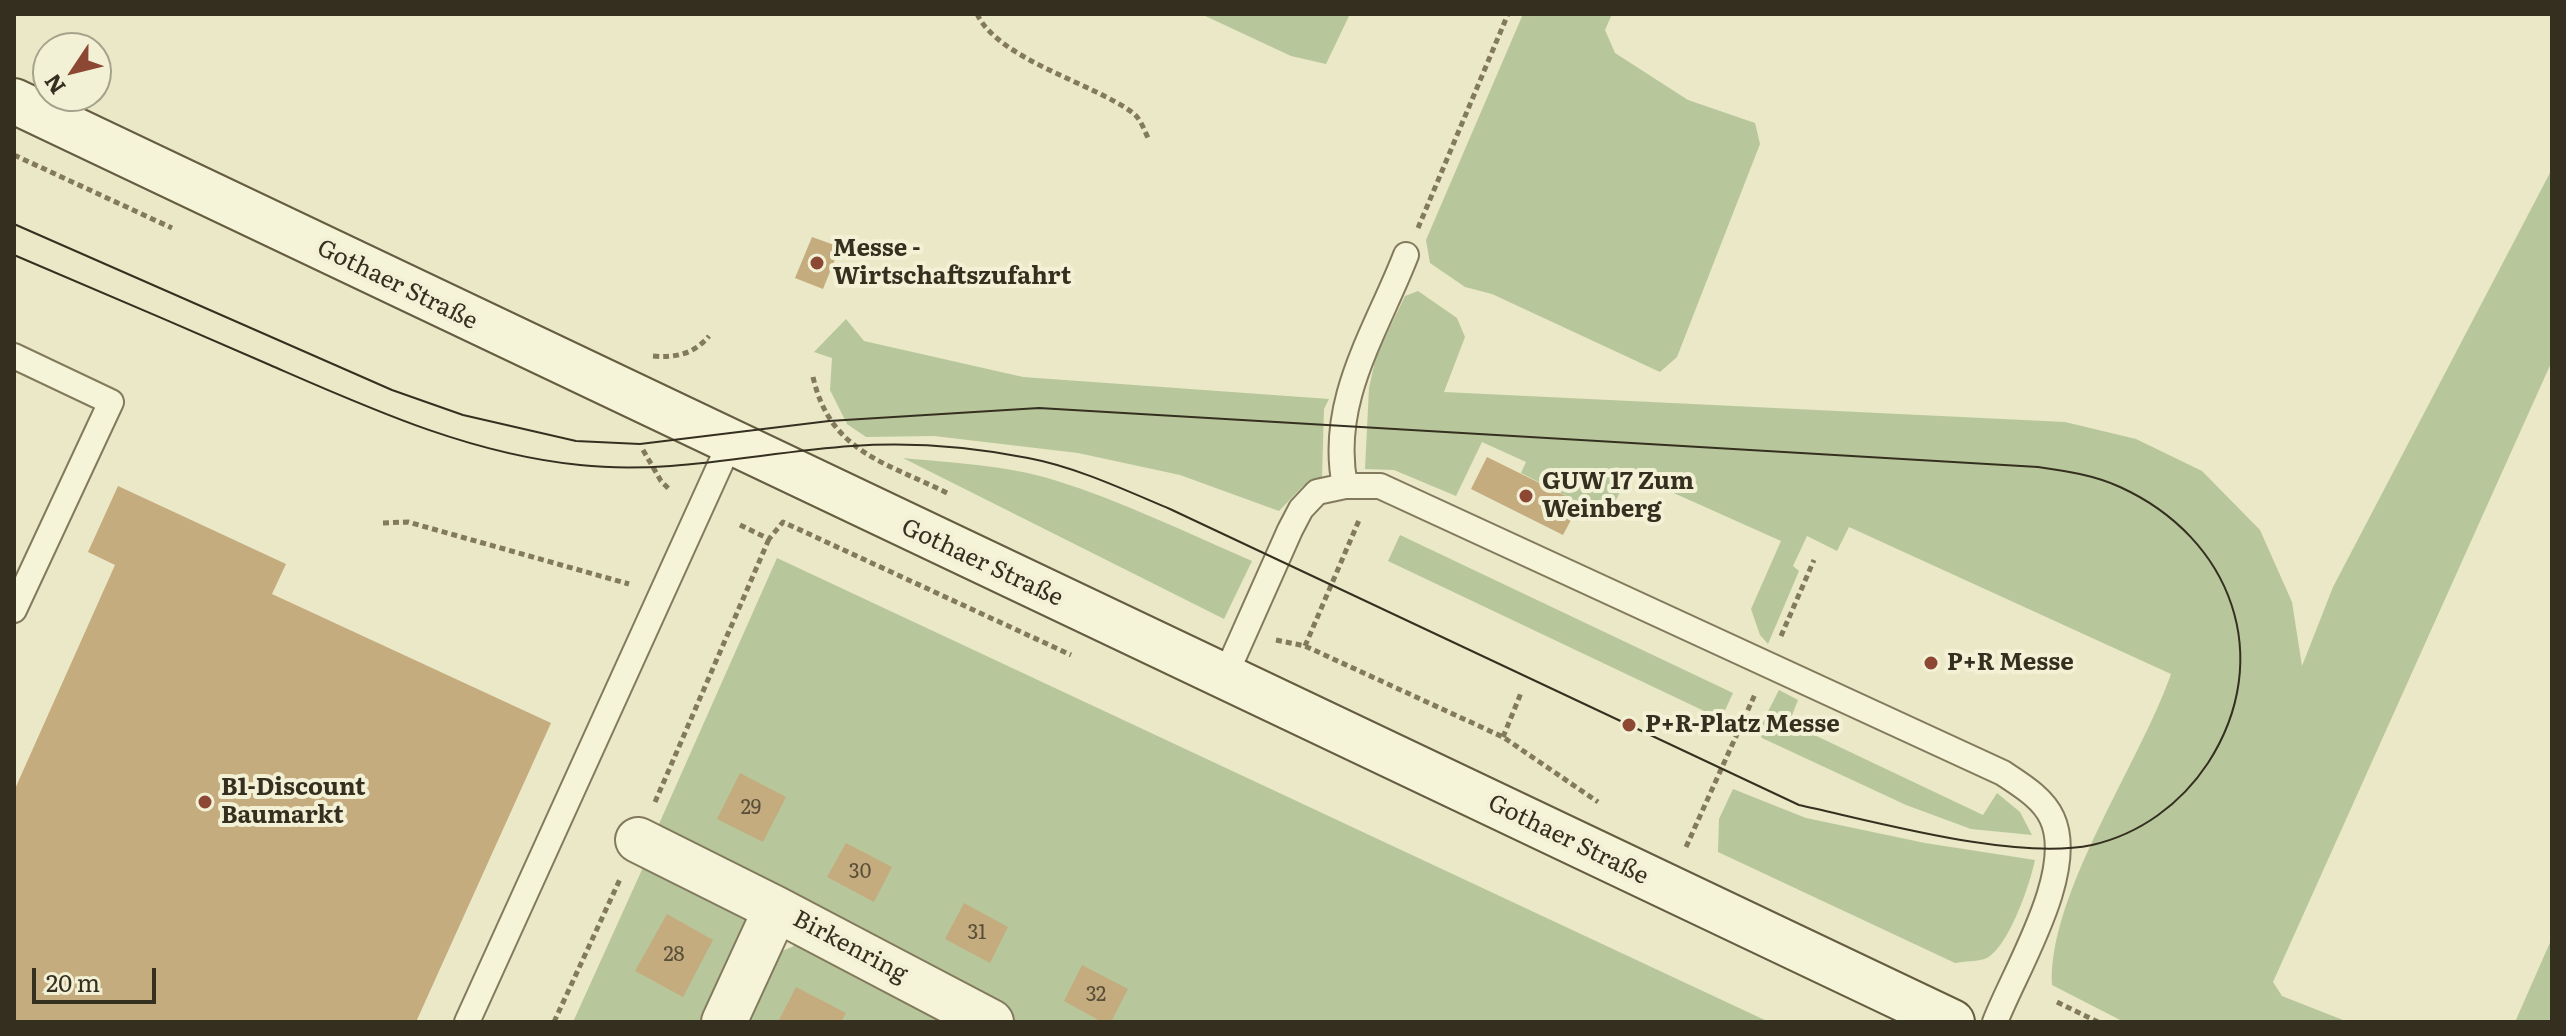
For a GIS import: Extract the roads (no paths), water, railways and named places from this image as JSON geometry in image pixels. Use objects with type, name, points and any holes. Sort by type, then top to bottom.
[{"type":"main road","name":"Gothaer Straße","points":[[14,101],[1952,1022]]},
{"type":"main road","points":[[638,840],[776,909]]},
{"type":"main road","name":"Birkenring","points":[[724,1022],[776,909],[991,1022]]},
{"type":"lane","points":[[1345,486],[1339,456],[1340,425],[1353,378],[1406,255]]},
{"type":"lane","points":[[14,356],[111,402],[14,610]]},
{"type":"lane","points":[[467,1022],[730,443]]},
{"type":"lane","points":[[1225,676],[1301,509],[1317,492],[1345,486],[1380,486],[2003,773],[2031,791],[2052,817],[2060,848],[2055,878],[1995,1022]]},
{"type":"tram line","points":[[14,224],[392,390],[463,415],[576,441],[640,444],[829,421],[1039,408],[2038,467],[2080,474],[2120,487],[2159,509],[2191,537],[2215,569],[2232,605],[2240,643],[2239,683],[2228,723],[2208,763],[2185,792],[2143,825],[2110,840],[2061,849],[1986,844],[1946,837],[1799,805],[1170,509],[1064,467],[1028,458],[940,446],[852,446],[649,467],[580,465],[499,451],[383,413],[14,255]]},
{"type":"place","name":"Messe - Wirtschaftszufahrt","points":[[817,263]]},
{"type":"place","name":"GUW 17 Zum Weinberg","points":[[1526,496]]},
{"type":"place","name":"P+R Messe","points":[[1931,663]]},
{"type":"place","name":"P+R-Platz Messe","points":[[1629,725]]},
{"type":"place","name":"B1-Discount Baumarkt","points":[[205,802]]}]
